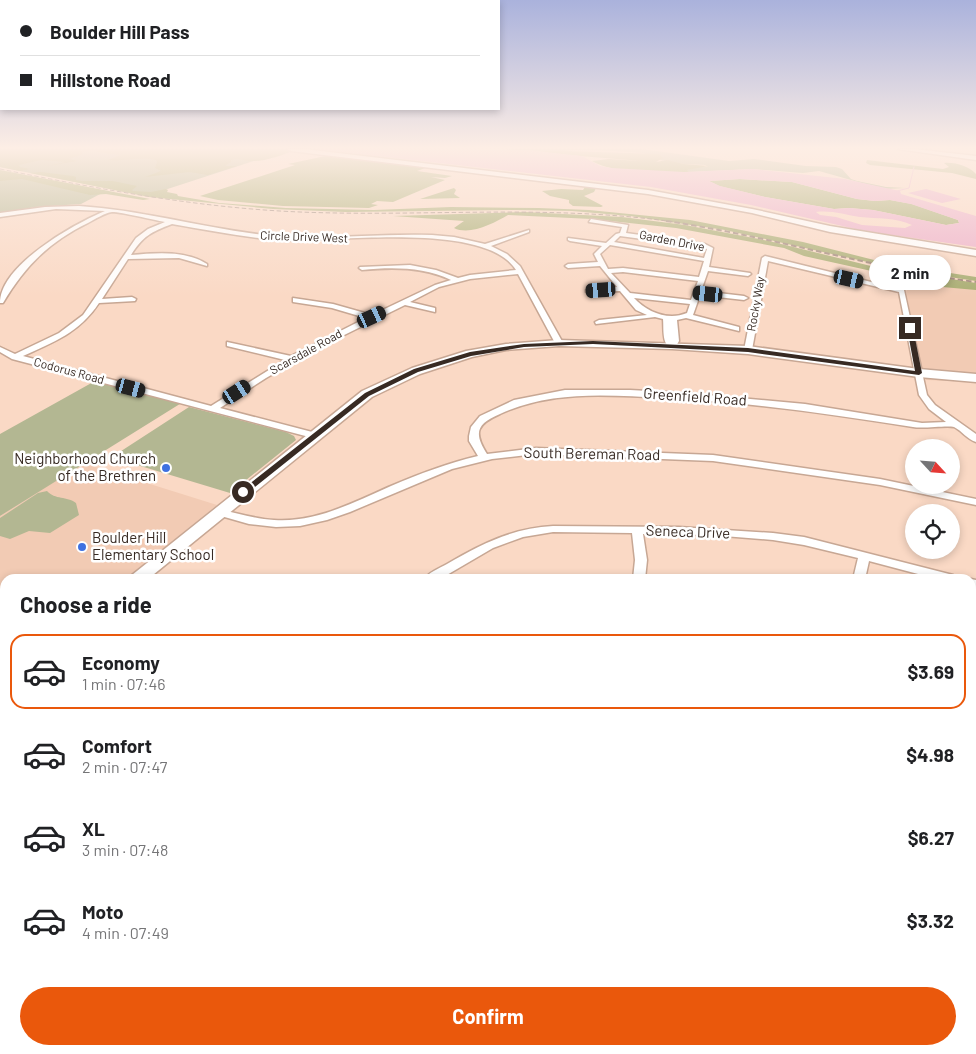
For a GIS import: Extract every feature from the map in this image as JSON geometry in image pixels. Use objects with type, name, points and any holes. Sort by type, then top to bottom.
[{"type":"street","points":[[682,198],[744,209],[830,229],[976,253]]},
{"type":"street","name":"Circle Drive West","points":[[0,215],[64,207],[90,208],[238,234],[279,238],[326,239],[417,236],[453,239],[485,246],[509,258],[520,272],[559,343]]},
{"type":"street","points":[[0,301],[14,278],[26,264],[45,248],[77,226],[112,211]]},
{"type":"street","name":"Garden Drive","points":[[591,221],[626,226],[623,229],[623,234]]},
{"type":"street","points":[[16,357],[73,328],[86,317],[136,242],[144,234],[171,222]]},
{"type":"street","points":[[485,246],[527,231]]},
{"type":"street","name":"Garden Drive","points":[[608,244],[618,235],[623,234],[703,245],[710,249],[690,314],[687,316]]},
{"type":"street","name":"Garden Drive","points":[[570,239],[708,260]]},
{"type":"street","points":[[608,244],[598,254],[604,267],[639,308],[654,314],[670,317],[687,316],[736,329]]},
{"type":"street","points":[[126,257],[170,256],[201,262],[205,265]]},
{"type":"street","name":"Rocky Way","points":[[748,350],[765,258],[902,291],[919,373]]},
{"type":"street","points":[[362,268],[394,266],[423,268],[441,272],[457,280]]},
{"type":"street","points":[[568,266],[604,267],[702,279]]},
{"type":"street","name":"Garden Drive","points":[[705,269],[748,274]]},
{"type":"street","name":"Scarsdale Road","points":[[212,409],[292,359],[372,317],[437,286],[484,275],[520,272]]},
{"type":"street","points":[[588,291],[624,292],[694,302]]},
{"type":"street","points":[[697,293],[744,298]]},
{"type":"street","points":[[98,301],[132,299]]},
{"type":"street","points":[[296,300],[333,306],[372,317]]},
{"type":"street","points":[[403,302],[432,310]]},
{"type":"street","points":[[599,322],[647,317],[654,314]]},
{"type":"street","points":[[670,317],[666,319],[668,341],[672,346]]},
{"type":"street","points":[[142,574],[313,435],[367,394],[391,381],[430,365],[489,350],[559,343],[748,350],[919,373],[976,378]]},
{"type":"street","points":[[230,344],[292,359]]},
{"type":"street","name":"Codorus Road","points":[[0,349],[16,357],[313,435]]},
{"type":"street","points":[[919,373],[920,386],[927,401],[954,424],[976,439]]},
{"type":"street","name":"Greenfield Road","points":[[484,458],[474,441],[476,427],[483,418],[517,402],[564,393],[630,392],[720,399],[805,408],[922,426],[954,424]]},
{"type":"street","name":"South Bereman Road","points":[[218,512],[244,520],[281,525],[312,521],[342,512],[421,477],[484,458],[536,451],[713,458],[880,482],[976,502]]},
{"type":"street","name":"Seneca Drive","points":[[439,574],[500,539],[525,531],[553,528],[736,533],[780,537],[934,574]]},
{"type":"street","points":[[637,531],[641,560],[640,574]]},
{"type":"street","points":[[860,574],[864,556]]},
{"type":"shaded area","points":[[713,198],[772,198],[834,209],[873,210],[946,225],[959,223],[958,220],[911,204],[890,200],[875,201],[854,198],[915,198],[976,216],[976,247],[864,231]],"holes":[[[816,212],[893,219],[912,225],[905,228],[862,225],[836,217],[820,215]]]},
{"type":"shaded area","points":[[926,198],[961,199],[942,203]]},
{"type":"shaded area","points":[[917,282],[976,289],[976,382],[926,380],[921,369],[906,291]]},
{"type":"shaded area","name":"Boulder Hill Elementary School","points":[[83,463],[217,505],[131,574],[0,574],[0,516]]},
{"type":"green space","points":[[0,198],[92,198],[81,204],[35,207],[0,214]]},
{"type":"green space","points":[[132,198],[150,199],[143,200]]},
{"type":"green space","points":[[161,198],[191,198],[219,203],[286,208],[374,210],[451,207],[589,210],[690,220],[803,242],[886,263],[976,277],[976,281],[903,270],[725,230],[630,216],[572,211],[346,212],[273,209]]},
{"type":"green space","points":[[210,198],[402,198],[393,202],[377,201],[371,204],[378,205],[369,208],[283,206]]},
{"type":"green space","points":[[560,198],[588,198],[603,206],[573,206],[569,203],[569,200]]},
{"type":"green space","points":[[772,198],[890,200],[912,204],[958,220],[959,223],[946,225],[873,210],[834,209]]},
{"type":"green space","points":[[525,212],[622,217],[685,225],[769,241],[871,266],[976,283],[976,290],[920,285],[903,278],[804,256],[784,248],[676,228],[592,219],[508,215],[482,228],[460,230],[454,228],[464,221],[393,216]]},
{"type":"green space","points":[[95,381],[183,402],[0,516],[0,434]]},
{"type":"green space","points":[[189,407],[286,432],[294,436],[296,440],[230,493],[114,458],[115,455]]},
{"type":"green space","points":[[47,491],[54,496],[69,499],[76,503],[79,515],[50,533],[29,531],[10,539],[0,536],[0,518],[38,493]]},
{"type":"railway","points":[[163,198],[262,210],[300,212],[534,212],[627,217],[669,221]]},
{"type":"railway","points":[[669,221],[674,222]]},
{"type":"railway","points":[[669,221],[744,235],[898,269],[976,282]]},
{"type":"place","name":"Neighborhood Church of the Brethren","points":[[166,468]]},
{"type":"place","name":"Boulder Hill Elementary School","points":[[82,547]]},
{"type":"route","points":[[243,492],[367,394],[391,381],[430,365],[470,354],[506,347],[559,343],[593,343],[748,350],[919,373],[910,328]]}]
